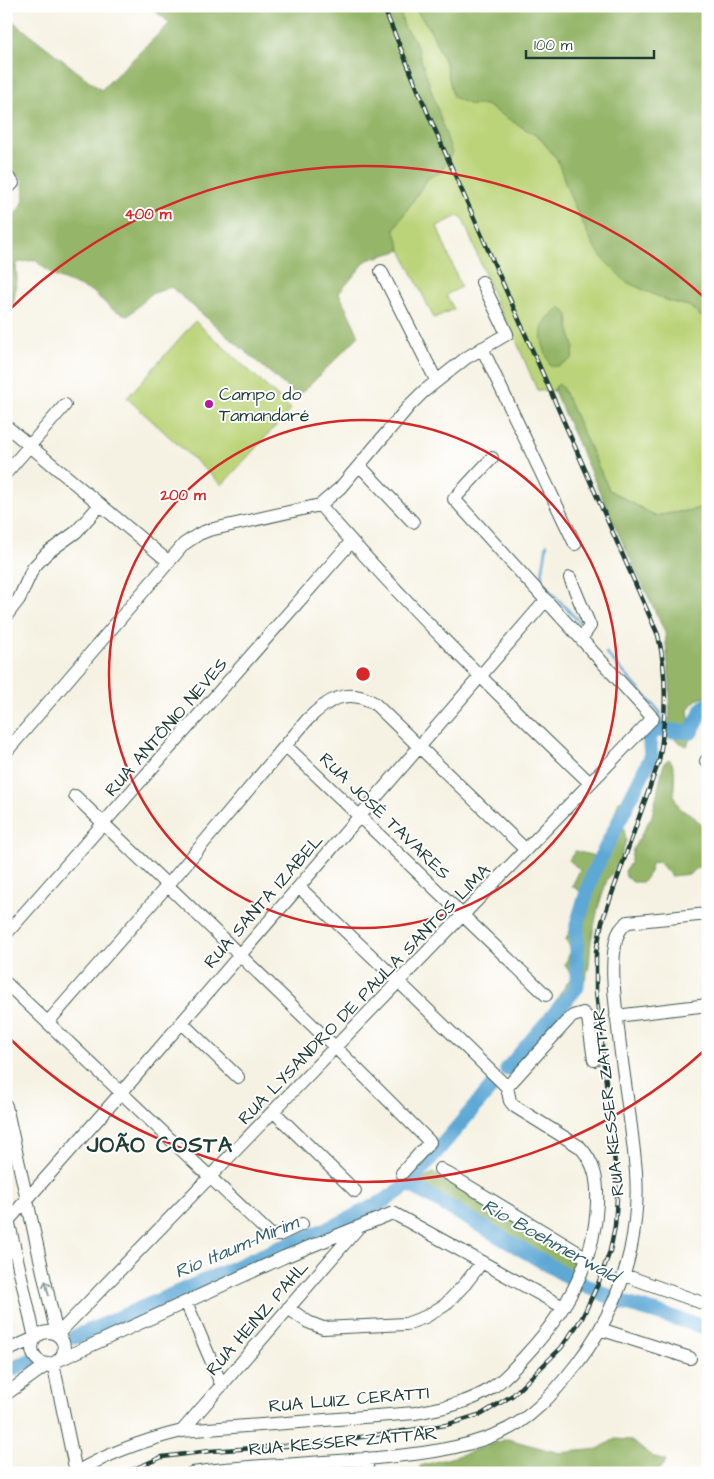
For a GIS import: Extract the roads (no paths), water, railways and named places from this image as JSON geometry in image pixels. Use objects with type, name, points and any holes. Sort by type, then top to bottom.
[{"type":"street","points":[[382,271],[436,380]]},
{"type":"street","points":[[6,752],[184,544],[209,530],[320,505],[340,488],[410,405],[436,380],[466,358],[507,334],[482,282]]},
{"type":"street","points":[[482,348],[576,544]]},
{"type":"street","points":[[6,473],[65,405]]},
{"type":"street","points":[[6,426],[169,562]]},
{"type":"street","points":[[492,458],[454,499],[581,640],[590,626],[570,578]]},
{"type":"street","points":[[360,466],[413,522]]},
{"type":"street","points":[[6,616],[18,598],[33,568],[47,554],[76,532],[100,505]]},
{"type":"street","points":[[320,505],[351,542],[480,677],[590,783]]},
{"type":"street","name":"RUA ANTÔNIO NEVES","points":[[6,934],[351,542]]},
{"type":"street","name":"RUA SANTA IZABEL","points":[[7,1219],[27,1200],[122,1092],[546,600]]},
{"type":"street","name":"RUA LYSANDRO DE PAULA SANTOS LIMA","points":[[58,1335],[653,718],[581,640]]},
{"type":"street","points":[[48,1022],[168,885],[315,712],[330,701],[347,695],[357,696],[374,703],[526,850]]},
{"type":"street","name":"RUA JOSÉ TAVARES","points":[[286,746],[546,996]]},
{"type":"street","points":[[75,796],[336,1048],[430,1142],[402,1173]]},
{"type":"street","name":"RUA LUIZ CERATTI","points":[[75,1472],[119,1451],[182,1431],[394,1415],[432,1410],[458,1404],[484,1393],[505,1377],[538,1341],[563,1307],[578,1282],[594,1232],[597,1209],[597,1186],[592,1163],[580,1147],[514,1106],[510,1101],[507,1087],[299,887]]},
{"type":"street","name":"RUA KESSER ZATTAR","points":[[192,1473],[277,1469],[366,1458],[400,1456],[451,1448],[485,1439],[508,1429],[526,1418],[556,1390],[579,1362],[600,1329],[614,1301],[624,1275],[635,1222],[636,1172],[616,1016],[614,955],[617,937],[622,926],[628,922],[708,914]]},
{"type":"street","points":[[6,983],[272,1235],[302,1224]]},
{"type":"street","points":[[616,1016],[708,1005]]},
{"type":"street","points":[[507,1087],[568,1020],[579,1014],[583,1013],[588,1018],[594,1060]]},
{"type":"street","points":[[182,1023],[238,1077]]},
{"type":"street","points":[[6,1106],[42,1269],[58,1335],[63,1343],[63,1353],[6,1394]]},
{"type":"street","points":[[274,1112],[355,1191]]},
{"type":"street","points":[[440,1169],[587,1258]]},
{"type":"street","points":[[7,1219],[35,1338],[33,1353],[38,1361],[52,1362],[330,1238],[393,1213],[563,1307]]},
{"type":"street","name":"RUA HEINZ PAHL","points":[[182,1431],[358,1228]]},
{"type":"street","points":[[288,1308],[308,1322],[324,1328],[406,1324],[425,1317],[444,1305],[465,1284],[482,1262]]},
{"type":"street","points":[[20,1274],[42,1269]]},
{"type":"street","points":[[624,1275],[708,1305]]},
{"type":"street","points":[[186,1302],[222,1386]]},
{"type":"street","points":[[600,1329],[690,1358]]},
{"type":"street","points":[[6,1351],[43,1333],[48,1332],[58,1335]]},
{"type":"street","points":[[52,1362],[75,1472]]},
{"type":"street","points":[[366,1458],[368,1473]]},
{"type":"waterway","points":[[547,544],[541,581],[582,625]]},
{"type":"waterway","points":[[606,653],[660,712],[661,722],[655,730]]},
{"type":"waterway","points":[[507,1069],[577,987],[577,924],[593,873],[651,757],[649,733],[655,730],[691,732],[704,707],[708,705]]},
{"type":"waterway","name":"Rio Itaum-Mirim","points":[[75,1337],[337,1225],[384,1201],[409,1184],[495,1083]]},
{"type":"waterway","name":"Rio Boehmerwald","points":[[409,1184],[571,1278],[606,1295],[627,1304],[708,1328]]},
{"type":"waterway","name":"Rio Itaum-Mirim","points":[[6,1372],[31,1360]]},
{"type":"railway","points":[[125,1473],[162,1457],[210,1451],[312,1444],[446,1425],[482,1414],[513,1395],[561,1348],[582,1318],[598,1284],[610,1251],[615,1226],[617,1198],[615,1164],[596,991],[596,952],[602,922],[659,761],[663,730],[665,683],[658,635],[429,116],[383,6]]},
{"type":"place","name":"Campo do Tamandaré","points":[[209,404]]},
{"type":"district","name":"JOÃO COSTA","points":[[160,1144]]}]
